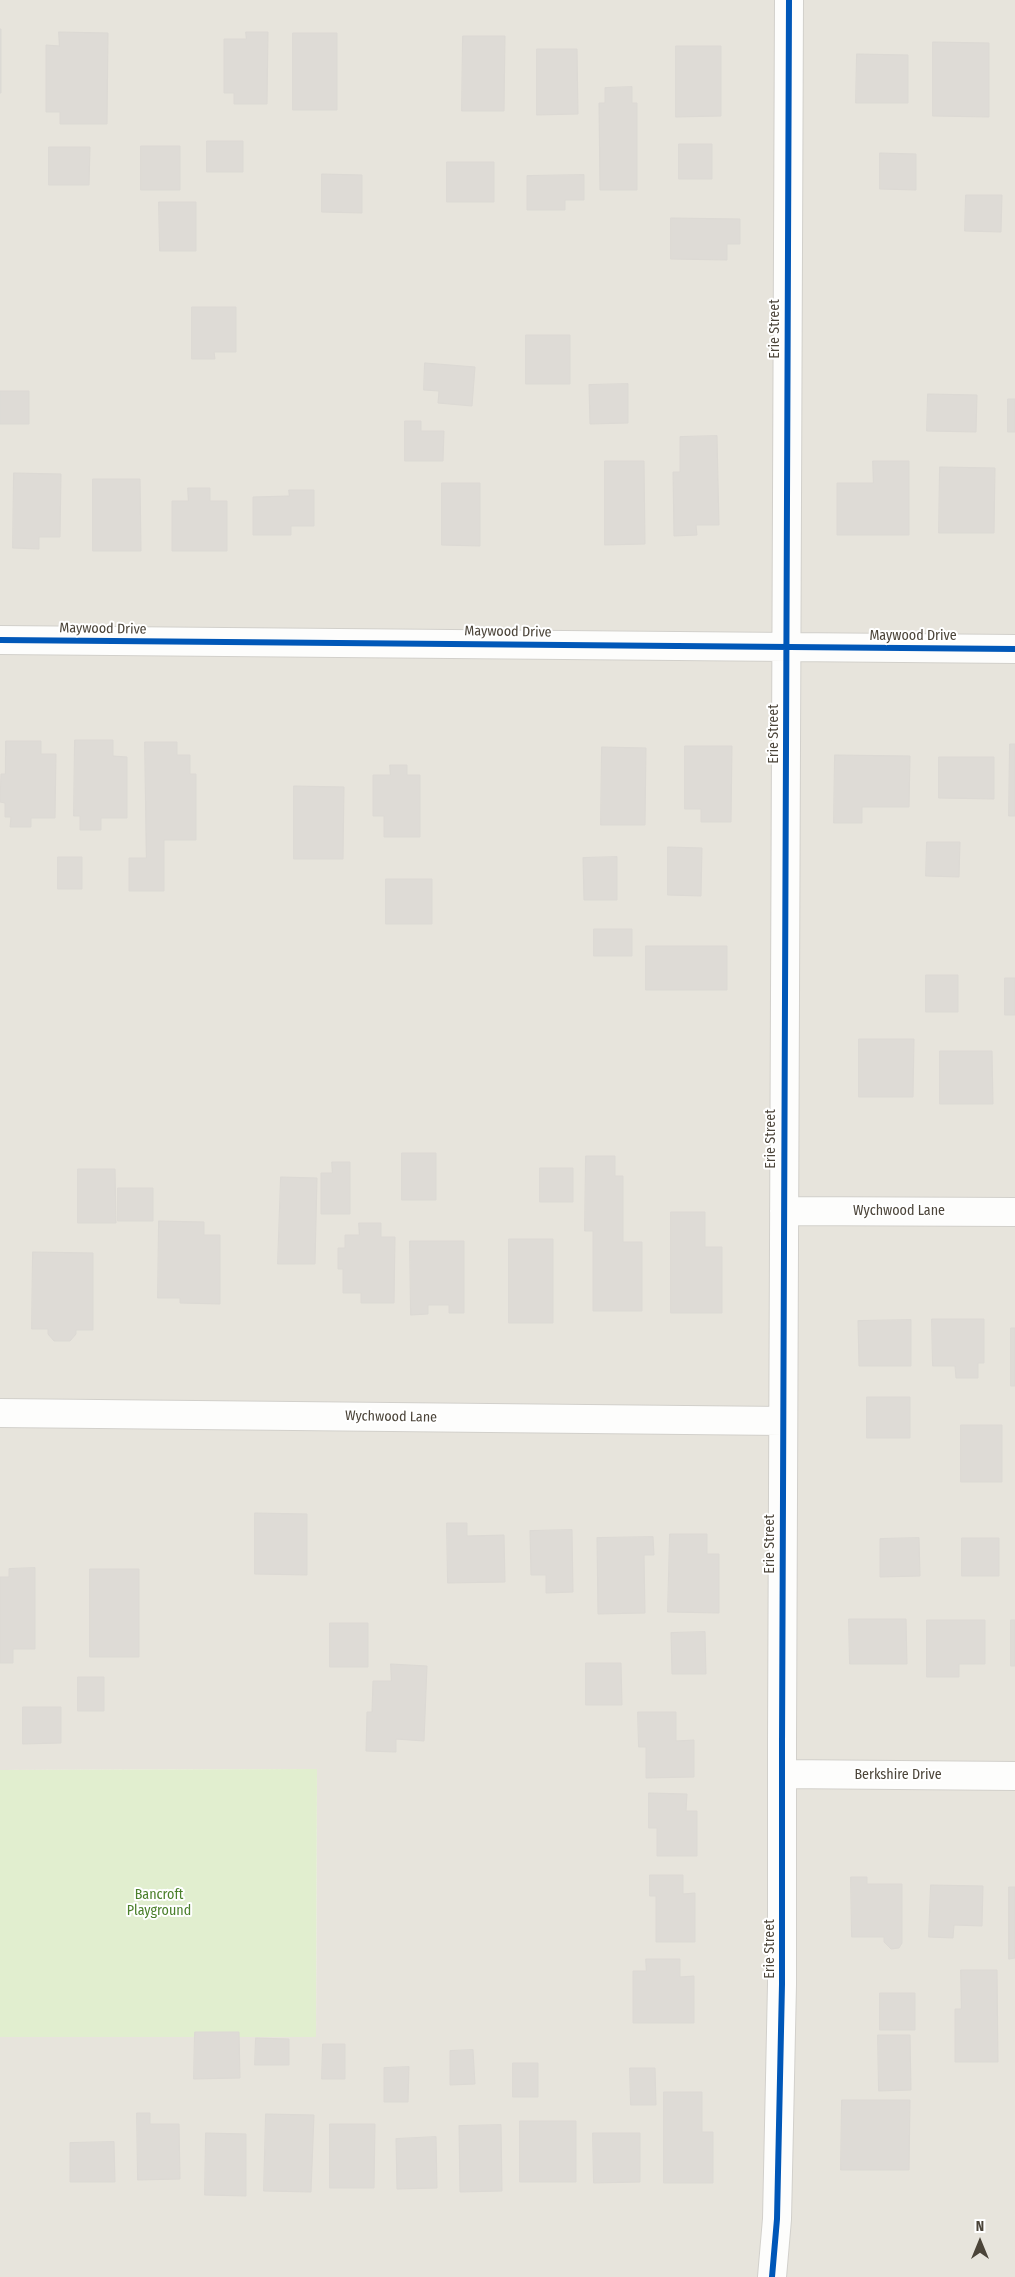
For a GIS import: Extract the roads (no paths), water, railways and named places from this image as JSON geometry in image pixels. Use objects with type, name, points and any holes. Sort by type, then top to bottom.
[{"type":"street","name":"Erie Street","points":[[772,2277],[777,2219],[782,1984],[789,0]]},
{"type":"street","name":"Maywood Drive","points":[[0,640],[1015,649]]},
{"type":"street","name":"Wychwood Lane","points":[[784,1211],[1015,1212]]},
{"type":"street","name":"Wychwood Lane","points":[[0,1413],[783,1421]]},
{"type":"street","name":"Berkshire Drive","points":[[782,1774],[1015,1776]]},
{"type":"park label","name":"Bancroft Playground","points":[[159,1904]]}]
